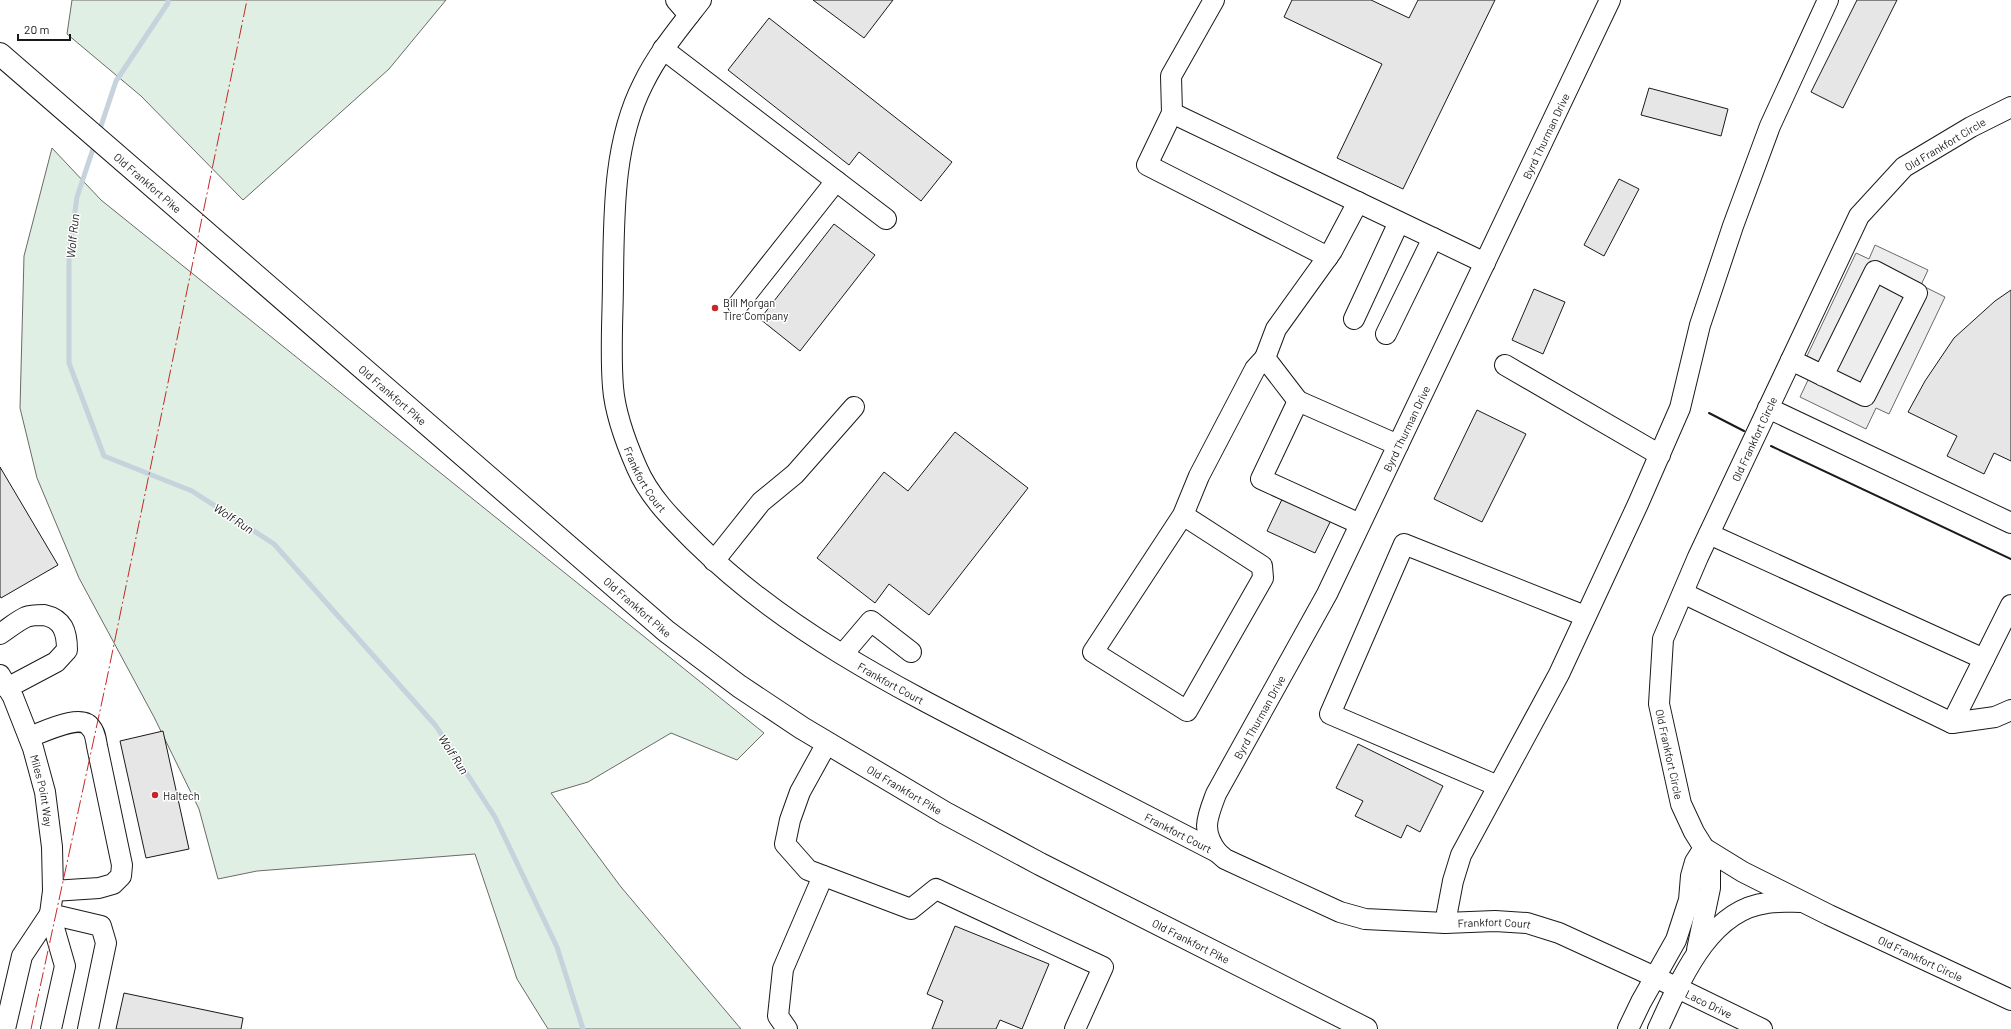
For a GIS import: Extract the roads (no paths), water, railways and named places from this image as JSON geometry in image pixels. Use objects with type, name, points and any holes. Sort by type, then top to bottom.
[{"type":"main road","name":"Old Frankfort Pike","points":[[0,54],[77,119],[666,631],[739,686],[827,743],[945,813],[1040,864],[1366,1029]]},
{"type":"street","points":[[676,0],[695,8]]},
{"type":"street","points":[[1214,0],[1171,76],[1172,113],[1147,165],[1328,257]]},
{"type":"street","name":"Byrd Thurman Drive","points":[[1217,852],[1210,842],[1206,828],[1208,813],[1216,794],[1327,594],[1610,0]]},
{"type":"street","points":[[1445,923],[1453,881],[1461,855],[1559,674],[1680,408],[1700,325],[1733,226],[1770,126],[1828,0]]},
{"type":"street","name":"Frankfort Court","points":[[695,8],[663,48],[642,85],[628,122],[618,171],[614,217],[613,389],[622,431],[638,470],[663,510],[714,561],[767,605],[829,647],[914,696],[1217,852],[1225,859],[1340,912],[1372,920],[1445,923],[1495,921],[1528,924],[1559,933],[1677,988]]},
{"type":"street","points":[[663,48],[886,219]]},
{"type":"street","name":"Old Frankfort Circle","points":[[1696,953],[1702,935],[1710,888],[1710,865],[1704,848],[1694,832],[1681,804],[1659,704],[1663,639],[1709,534],[1859,216],[1904,167],[1971,127],[2011,107]]},
{"type":"street","points":[[1172,113],[1485,263]]},
{"type":"street","points":[[738,305],[836,181]]},
{"type":"street","points":[[1183,515],[1262,566],[1263,578],[1188,711],[1093,652],[1183,515],[1199,476],[1218,439],[1255,369],[1265,358],[1276,329],[1328,257],[1358,202]]},
{"type":"street","points":[[1354,319],[1399,222]]},
{"type":"street","points":[[1386,334],[1433,238]]},
{"type":"street","points":[[1791,360],[1823,376],[1865,396],[1917,293],[1875,270],[1823,376]]},
{"type":"street","points":[[1265,358],[1298,401],[1398,445]]},
{"type":"street","points":[[1504,365],[1660,454]]},
{"type":"street","points":[[1298,401],[1261,479],[1360,524]]},
{"type":"street","points":[[714,561],[761,502],[795,474],[854,407]]},
{"type":"street","points":[[1768,408],[2011,523]]},
{"type":"street","points":[[1709,534],[1984,659]]},
{"type":"street","points":[[1498,786],[1330,714],[1404,544],[1585,616]]},
{"type":"street","points":[[1683,593],[1952,723],[1995,717],[2011,710]]},
{"type":"street","points":[[1952,723],[2011,605]]},
{"type":"street","points":[[0,634],[26,616],[39,615],[53,617],[61,624],[67,638],[67,650],[56,662],[4,681]]},
{"type":"street","points":[[843,654],[871,621],[912,652]]},
{"type":"street","name":"Miles Point Way","points":[[4,681],[29,738],[45,792],[52,847],[53,891],[50,914],[65,966],[51,1029]]},
{"type":"street","points":[[29,738],[70,722],[83,722],[91,727],[97,746],[122,865],[121,876],[113,884],[99,888],[53,891]]},
{"type":"street","points":[[827,743],[800,792],[790,820],[785,844],[808,870],[823,876],[910,909],[936,889],[1103,967],[1075,1029]]},
{"type":"street","points":[[1628,1029],[1676,940],[1689,900],[1691,876],[1695,862],[1704,848]]},
{"type":"street","name":"Old Frankfort Circle","points":[[1704,848],[1725,862],[1803,902],[2011,1000]]},
{"type":"street","points":[[787,1029],[778,1016],[783,969],[823,876]]},
{"type":"street","points":[[1658,1029],[1677,988],[1696,953],[1732,916],[1766,903],[1803,902]]},
{"type":"street","points":[[50,914],[101,926],[106,943],[88,1029]]},
{"type":"street","name":"Miles Point Way","points":[[6,1029],[22,956],[50,914]]},
{"type":"street","name":"Laco Drive","points":[[1677,988],[1762,1029]]},
{"type":"waterway","name":"Wolf Run","points":[[99,132],[116,81],[168,3],[168,0]]},
{"type":"waterway","name":"Wolf Run","points":[[95,143],[77,197],[69,255],[69,363],[104,456],[192,491],[274,544],[436,726],[495,817],[557,947],[583,1029]]},
{"type":"place","name":"Bill Morgan Tire Company","points":[[715,308]]},
{"type":"place","name":"Haltech","points":[[155,795]]}]
